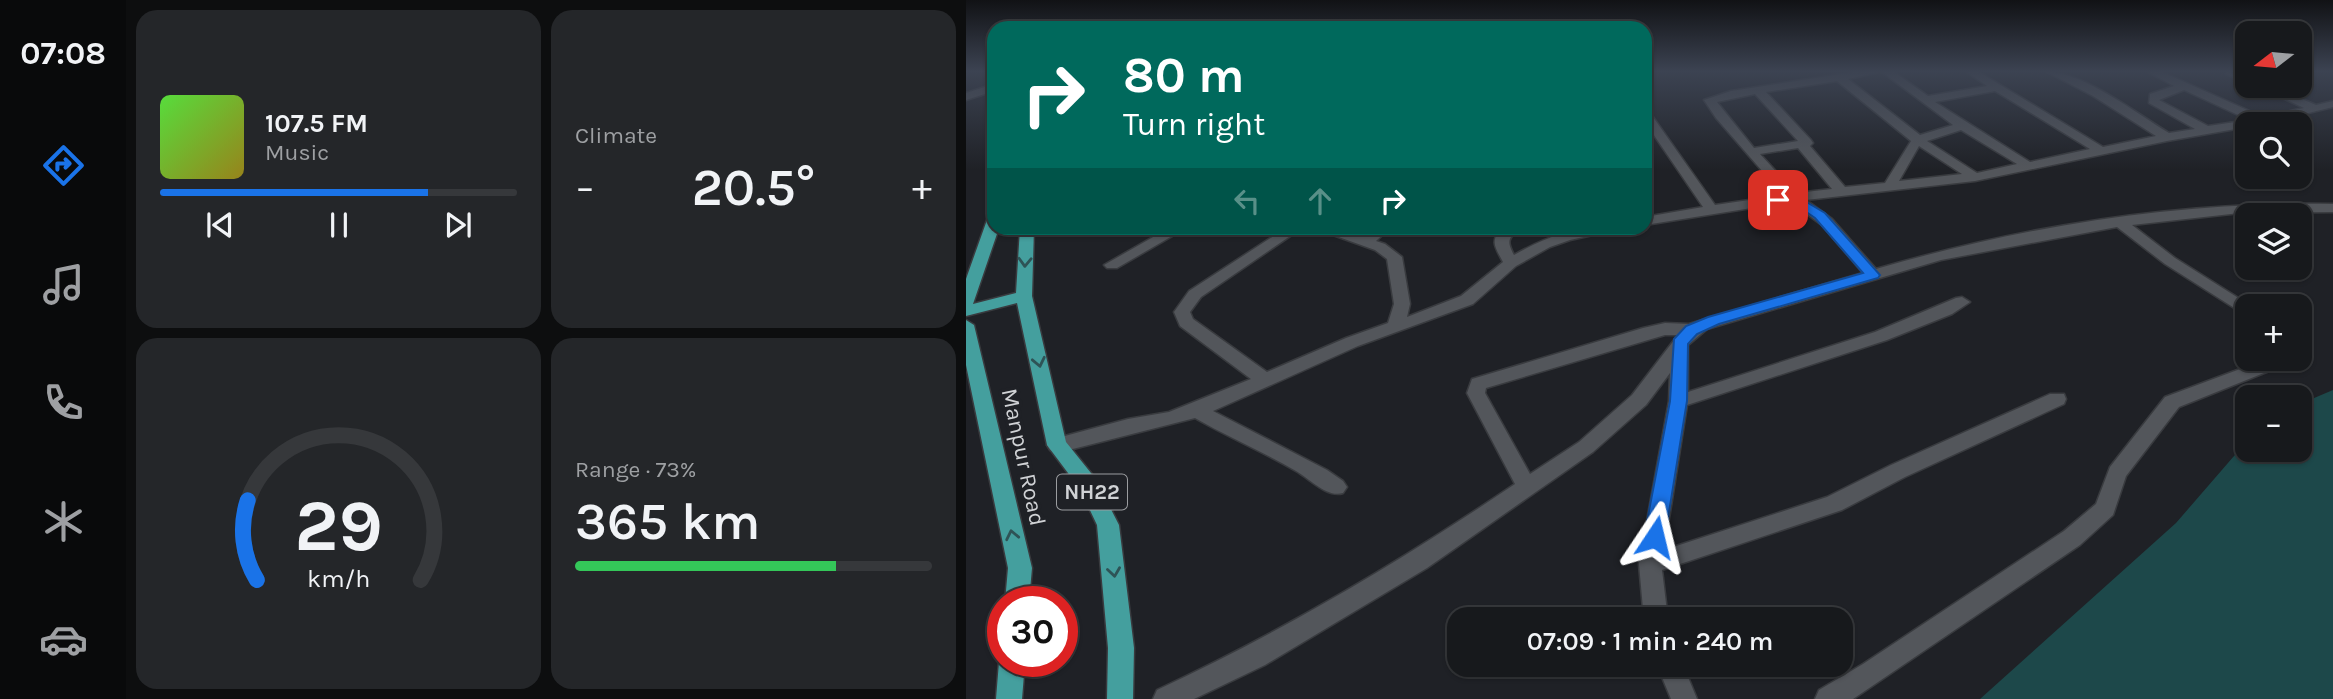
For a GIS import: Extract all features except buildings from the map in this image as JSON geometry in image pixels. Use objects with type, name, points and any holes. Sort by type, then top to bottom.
[{"type":"main road","points":[[966,302],[989,235]]},
{"type":"main road","name":"Manpur Road","points":[[1027,235],[1024,296],[1057,445],[1088,484],[1108,525],[1120,626],[1120,699]]},
{"type":"main road","points":[[966,311],[1024,296]]},
{"type":"main road","name":"Manpur Road","points":[[966,325],[1020,568],[1018,586]]},
{"type":"main road","points":[[1009,699],[1011,677]]},
{"type":"street","points":[[1712,105],[1793,197],[1827,222],[1873,275]]},
{"type":"street","points":[[1751,152],[1807,142],[1772,105]]},
{"type":"street","points":[[1873,105],[1918,140],[1975,177]]},
{"type":"street","points":[[1933,105],[2028,166]]},
{"type":"street","points":[[2025,105],[2101,151]]},
{"type":"street","points":[[2114,105],[2166,137]]},
{"type":"street","points":[[2162,105],[2206,130]]},
{"type":"street","points":[[2225,105],[2242,112]]},
{"type":"street","points":[[2307,105],[2315,108]]},
{"type":"street","points":[[2299,112],[2330,105]]},
{"type":"street","points":[[1652,123],[1712,211]]},
{"type":"street","points":[[1652,220],[1793,197],[1975,177],[2235,125]]},
{"type":"street","points":[[1890,186],[1909,150],[1918,140],[1963,126]]},
{"type":"street","points":[[1802,145],[1842,192]]},
{"type":"street","points":[[1166,699],[1256,656],[1360,597],[1419,561],[1586,447],[1639,400],[1686,336],[1713,321],[1971,248],[2119,221],[2221,208],[2333,208]]},
{"type":"street","points":[[2119,221],[2169,261],[2235,303]]},
{"type":"street","points":[[1112,265],[1166,235]]},
{"type":"street","points":[[1266,381],[1186,322],[1182,312],[1195,294],[1285,235]]},
{"type":"street","points":[[1349,235],[1381,247],[1394,257],[1402,304],[1396,326]]},
{"type":"street","points":[[1367,241],[1374,235]]},
{"type":"street","points":[[1503,235],[1500,243],[1511,263]]},
{"type":"street","points":[[1057,445],[1128,426],[1170,419],[1197,410],[1352,342],[1447,309],[1467,300],[1511,263],[1571,235]]},
{"type":"street","points":[[1678,401],[1731,387],[1876,338],[1928,319],[1962,302]]},
{"type":"street","points":[[1527,487],[1476,393],[1478,384],[1649,332],[1665,329],[1686,336]]},
{"type":"street","points":[[1653,607],[1650,564],[1678,401],[1686,336]]},
{"type":"street","points":[[1828,699],[1872,673],[2072,538],[2105,509],[2117,473],[2172,402],[2252,371]]},
{"type":"street","points":[[1650,564],[1834,504],[1898,471],[2057,399]]},
{"type":"street","points":[[1197,410],[1314,470],[1336,487]]},
{"type":"street","points":[[1676,677],[1684,699]]},
{"type":"water","points":[[2333,390],[2333,699],[1980,699],[2176,523],[2235,455],[2235,462],[2312,462],[2312,399]]},
{"type":"route","points":[[1655,537],[1678,401],[1680,343],[1701,325],[1873,275],[1820,216],[1793,197],[1778,200]]}]
